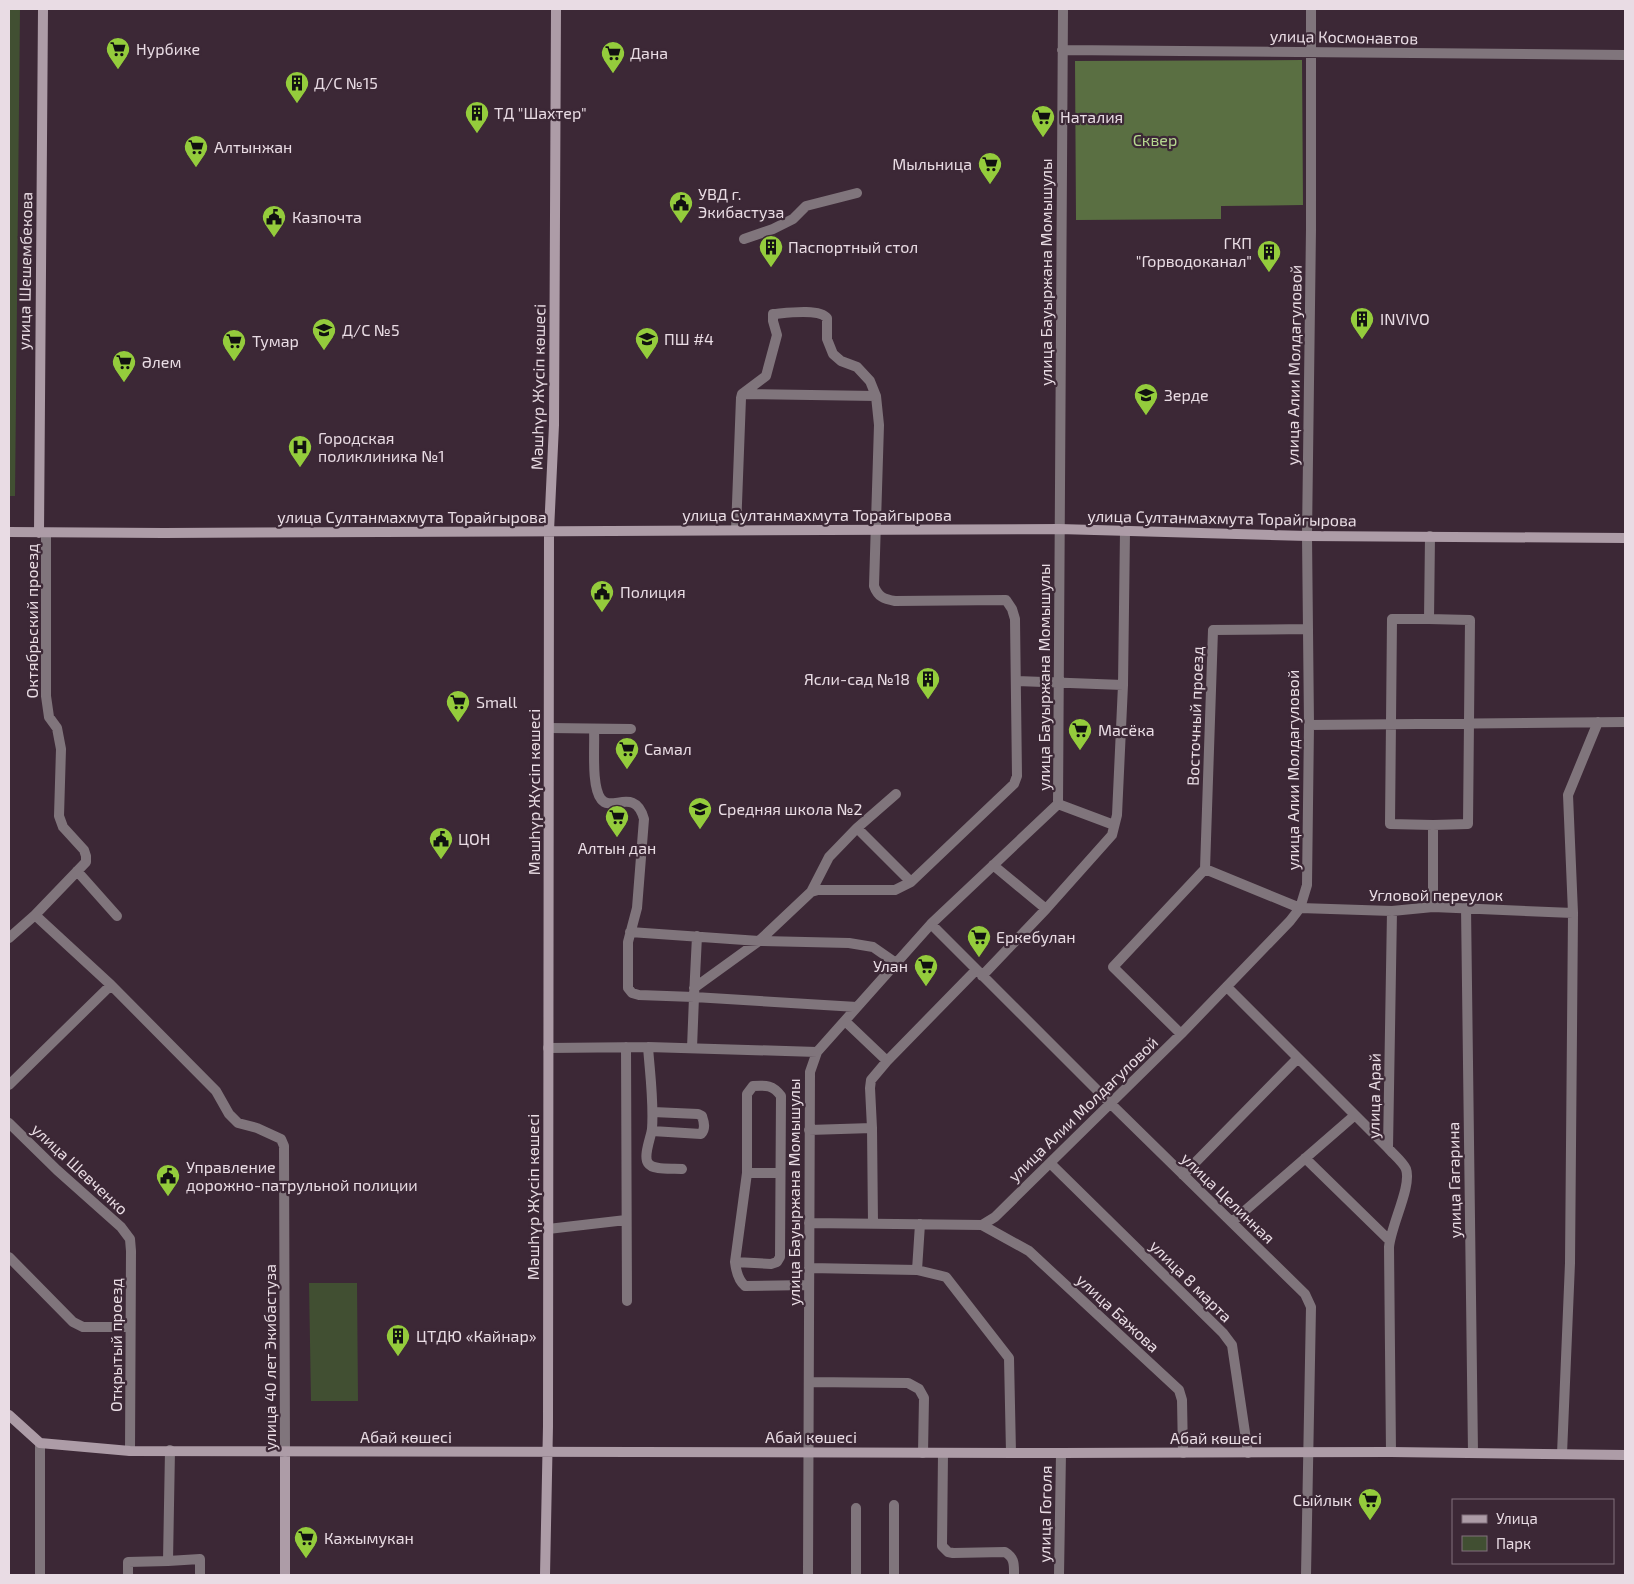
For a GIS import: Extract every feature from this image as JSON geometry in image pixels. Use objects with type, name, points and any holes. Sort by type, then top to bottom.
[{"type":"street","name":"улица Шешембекова","points":[[42,9],[43,533]]},
{"type":"street","name":"Мәшһүр Жүсіп көшесі","points":[[545,1575],[548,1452],[549,531],[554,425],[556,9]]},
{"type":"street","name":"улица Бауыржана Момышулы","points":[[808,1575],[810,1072],[817,1052],[931,924],[1058,804],[1063,9]]},
{"type":"street","name":"улица Алии Молдагуловой","points":[[982,1225],[995,1217],[1182,1034],[1227,987],[1290,921],[1300,908],[1307,885],[1309,725],[1307,536],[1311,9]]},
{"type":"street","name":"улица Космонавтов","points":[[1062,50],[1625,55]]},
{"type":"street","points":[[744,239],[774,230],[793,219],[806,206],[857,193]]},
{"type":"street","points":[[736,530],[742,394],[766,376],[777,335],[773,314],[819,313],[827,318],[827,339],[833,354],[841,361],[857,367],[870,381],[876,396],[879,425],[875,530],[874,586],[876,593],[884,599],[895,602],[1006,600],[1012,609],[1015,619],[1017,776],[1014,784],[911,882],[895,890],[818,890],[811,892]]},
{"type":"street","points":[[742,394],[876,396]]},
{"type":"street","name":"улица Султанмахмута Торайгырова","points":[[9,532],[1059,529],[1307,536],[1625,538]]},
{"type":"street","points":[[873,1224],[871,1080],[887,1061],[1046,909],[1112,835],[1117,815],[1124,685],[1124,531]]},
{"type":"street","name":"Октябрьский проезд","points":[[9,938],[35,915],[86,862],[84,850],[63,827],[59,816],[61,749],[56,728],[49,717],[46,696],[43,533]]},
{"type":"street","points":[[1429,619],[1430,536]]},
{"type":"street","points":[[1392,620],[1470,620],[1468,724],[1468,824],[1390,824],[1392,620]]},
{"type":"street","name":"Восточный проезд","points":[[1205,869],[1213,630],[1308,629]]},
{"type":"street","points":[[1017,681],[1124,685]]},
{"type":"street","points":[[1562,1454],[1570,1263],[1573,912],[1568,795],[1598,722]]},
{"type":"street","points":[[1309,725],[1625,722]]},
{"type":"street","points":[[549,728],[631,729]]},
{"type":"street","points":[[594,730],[598,795],[602,801],[608,804],[622,801],[635,804],[641,809],[644,819],[638,908],[628,942],[628,988],[632,993],[639,995],[694,992],[857,1007]]},
{"type":"street","points":[[694,992],[759,941],[811,892],[829,857],[857,828],[896,794]]},
{"type":"street","points":[[1058,804],[1114,825]]},
{"type":"street","points":[[1432,825],[1433,907]]},
{"type":"street","points":[[857,828],[911,882]]},
{"type":"street","points":[[993,865],[1046,909]]},
{"type":"street","points":[[1182,1034],[1113,967],[1205,869],[1300,908]]},
{"type":"street","points":[[77,871],[117,916]]},
{"type":"street","name":"Угловой переулок","points":[[1300,908],[1392,911],[1433,907],[1466,907],[1573,912]]},
{"type":"street","name":"улица Гагарина","points":[[1466,907],[1472,1453]]},
{"type":"street","name":"улица Арай","points":[[1391,1452],[1389,1240],[1408,1183],[1406,1168],[1388,1148],[1392,911]]},
{"type":"street","points":[[9,1085],[111,985],[35,915]]},
{"type":"street","name":"улица Целинная","points":[[931,924],[1110,1104],[1305,1294],[1311,1307],[1306,1575]]},
{"type":"street","points":[[630,932],[759,941],[849,943],[873,947],[896,963]]},
{"type":"street","points":[[692,1048],[698,936]]},
{"type":"street","name":"улица 40 лет Экибастуза","points":[[111,985],[216,1091],[238,1123],[257,1128],[281,1139],[284,1146],[285,1575]]},
{"type":"street","points":[[1227,987],[1388,1148]]},
{"type":"street","points":[[844,1021],[887,1061]]},
{"type":"street","points":[[626,1047],[627,1301]]},
{"type":"street","points":[[548,1048],[648,1047],[817,1052]]},
{"type":"street","points":[[648,1047],[652,1131],[646,1158],[652,1167],[682,1169]]},
{"type":"street","points":[[1183,1175],[1298,1058]]},
{"type":"street","points":[[735,1262],[771,1264],[777,1262],[780,1257],[781,1096],[776,1090],[767,1085],[753,1086],[747,1094],[747,1173],[735,1262],[736,1270],[741,1283],[745,1286],[809,1285]]},
{"type":"street","points":[[652,1112],[698,1114],[702,1116],[704,1124],[701,1134],[652,1131]]},
{"type":"street","points":[[1232,1222],[1355,1115]]},
{"type":"street","name":"улица Шевченко","points":[[9,1123],[57,1170],[121,1227],[130,1239]]},
{"type":"street","points":[[809,1130],[872,1128]]},
{"type":"street","points":[[1305,1158],[1389,1240]]},
{"type":"street","name":"улица 8 марта","points":[[1050,1163],[1224,1334],[1232,1345],[1248,1453]]},
{"type":"street","points":[[747,1173],[780,1173]]},
{"type":"street","points":[[548,1229],[626,1220]]},
{"type":"street","points":[[809,1223],[982,1225]]},
{"type":"street","points":[[917,1270],[920,1224]]},
{"type":"street","name":"улица Бажова","points":[[982,1225],[1029,1251],[1179,1390],[1182,1400],[1183,1453]]},
{"type":"street","name":"Открытый проезд","points":[[130,1239],[132,1251],[130,1451]]},
{"type":"street","points":[[9,1257],[73,1322],[83,1327],[130,1327]]},
{"type":"street","points":[[809,1268],[917,1270],[946,1277],[1009,1358],[1011,1453]]},
{"type":"street","points":[[809,1382],[908,1384],[919,1389],[924,1398],[923,1452]]},
{"type":"street","points":[[9,1415],[40,1443],[40,1575]]},
{"type":"street","name":"Абай көшесі","points":[[40,1443],[130,1451],[1391,1452],[1625,1455]]},
{"type":"street","points":[[168,1561],[170,1450]]},
{"type":"street","points":[[944,1453],[942,1546],[948,1552],[953,1553],[1005,1552],[1011,1556],[1014,1563],[1014,1575]]},
{"type":"street","name":"улица Гоголя","points":[[1059,1575],[1061,1453]]},
{"type":"street","points":[[894,1505],[894,1575]]},
{"type":"street","points":[[856,1508],[856,1575]]},
{"type":"street","points":[[128,1575],[128,1562],[200,1559],[200,1575]]},
{"type":"green space","points":[[9,9],[20,9],[15,496],[9,496]]},
{"type":"green space","name":"Сквер","points":[[1302,60],[1303,205],[1221,206],[1221,219],[1076,220],[1075,61]]},
{"type":"green space","points":[[309,1283],[357,1283],[358,1401],[311,1401]]},
{"type":"place","name":"Нурбике","points":[[118,70]]},
{"type":"place","name":"Дана","points":[[613,74]]},
{"type":"place","name":"Д/С №15","points":[[297,104]]},
{"type":"place","name":"ТД \"Шахтер\"","points":[[477,134]]},
{"type":"place","name":"Наталия","points":[[1043,138]]},
{"type":"place","name":"Алтынжан","points":[[196,168]]},
{"type":"place","name":"Мыльница","points":[[990,185]]},
{"type":"place","name":"УВД г. Экибастуза","points":[[681,224]]},
{"type":"place","name":"Казпочта","points":[[274,238]]},
{"type":"place","name":"Паспортный стол","points":[[771,268]]},
{"type":"place","name":"ГКП \"Горводоканал\"","points":[[1269,273]]},
{"type":"place","name":"INVIVO","points":[[1362,340]]},
{"type":"place","name":"Д/С №5","points":[[324,351]]},
{"type":"place","name":"ПШ #4","points":[[647,360]]},
{"type":"place","name":"Тумар","points":[[234,362]]},
{"type":"place","name":"Әлем","points":[[124,383]]},
{"type":"place","name":"Зерде","points":[[1146,416]]},
{"type":"place","name":"Городская поликлиника №1","points":[[300,468]]},
{"type":"place","name":"Полиция","points":[[602,613]]},
{"type":"place","name":"Ясли-сад №18","points":[[928,700]]},
{"type":"place","name":"Small","points":[[458,723]]},
{"type":"place","name":"Масёка","points":[[1080,751]]},
{"type":"place","name":"Самал","points":[[627,770]]},
{"type":"place","name":"Средняя школа №2","points":[[700,830]]},
{"type":"place","name":"Алтын дан","points":[[617,838]]},
{"type":"place","name":"ЦОН","points":[[441,860]]},
{"type":"place","name":"Еркебулан","points":[[979,958]]},
{"type":"place","name":"Улан","points":[[926,987]]},
{"type":"place","name":"Управление дорожно-патрульной полиции","points":[[168,1197]]},
{"type":"place","name":"ЦТДЮ «Кайнар»","points":[[398,1357]]},
{"type":"place","name":"Сыйлык","points":[[1370,1521]]},
{"type":"place","name":"Кажымукан","points":[[306,1559]]}]
